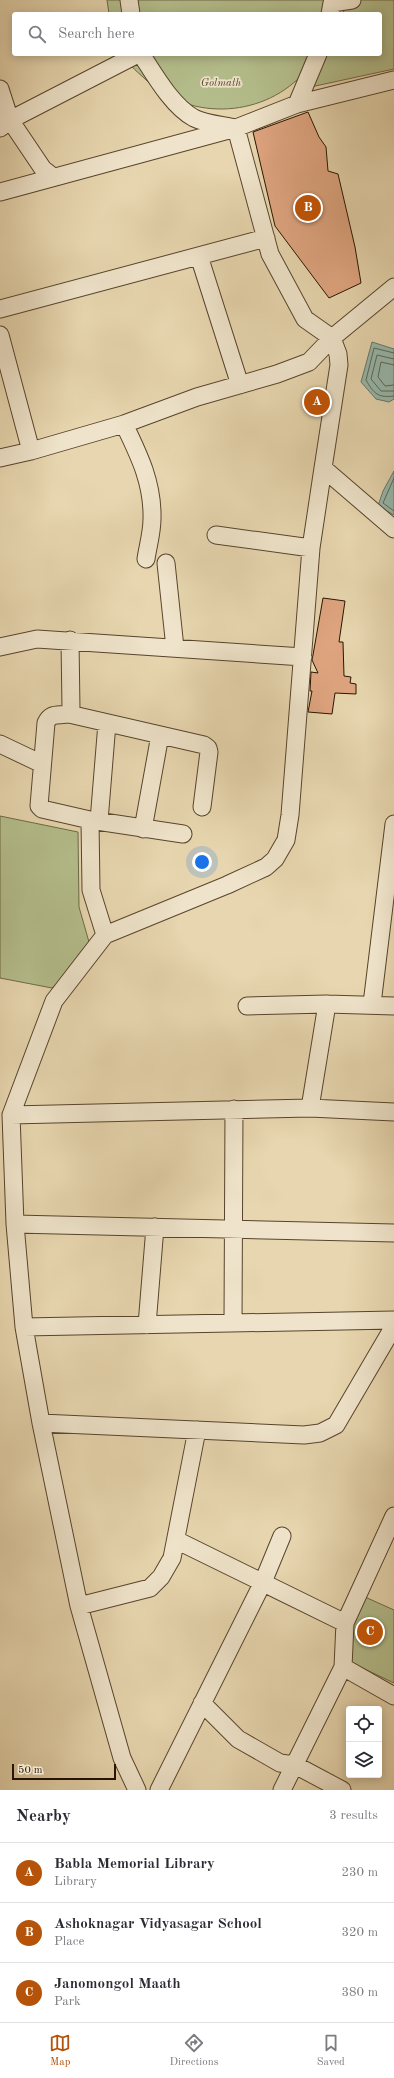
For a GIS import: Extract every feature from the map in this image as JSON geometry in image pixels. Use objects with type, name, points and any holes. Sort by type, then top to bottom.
[{"type":"street","points":[[130,0],[131,12]]},
{"type":"street","points":[[331,6],[352,0]]},
{"type":"street","points":[[5,124],[135,56]]},
{"type":"street","points":[[140,56],[159,82],[182,108],[194,118],[236,128]]},
{"type":"street","points":[[297,104],[317,56]]},
{"type":"street","points":[[0,192],[236,128],[297,104],[394,80]]},
{"type":"street","points":[[0,89],[5,124],[43,169],[53,177]]},
{"type":"street","points":[[137,1790],[122,1758],[79,1606],[41,1423],[24,1327],[15,1224],[11,1115],[54,1001],[105,935],[227,885],[266,867],[275,859],[286,840],[290,815],[312,548],[339,365],[338,354],[332,338],[305,319],[270,254],[236,128]]},
{"type":"street","points":[[0,309],[266,238]]},
{"type":"street","points":[[199,256],[240,385]]},
{"type":"street","points":[[0,458],[31,452],[124,424],[197,397],[240,385],[309,362],[332,338],[394,288]]},
{"type":"street","points":[[0,335],[31,452]]},
{"type":"street","points":[[124,424],[145,466],[151,493],[152,519],[146,559]]},
{"type":"street","points":[[323,468],[394,529]]},
{"type":"street","points":[[216,535],[312,548]]},
{"type":"street","points":[[166,562],[175,648]]},
{"type":"street","points":[[0,647],[37,639],[70,640],[303,657]]},
{"type":"street","points":[[68,714],[71,710],[70,640]]},
{"type":"street","points":[[183,834],[143,829],[42,809],[39,806],[42,764],[46,723],[49,717],[54,714],[68,714],[204,745],[210,752],[202,807]]},
{"type":"street","points":[[105,935],[91,890],[94,820],[107,723]]},
{"type":"street","points":[[143,829],[160,735]]},
{"type":"street","points":[[0,744],[42,764]]},
{"type":"street","points":[[372,1004],[394,824]]},
{"type":"street","points":[[310,1108],[326,1004]]},
{"type":"street","points":[[247,1006],[372,1004],[394,1006]]},
{"type":"street","points":[[11,1115],[310,1108],[394,1112]]},
{"type":"street","points":[[233,1323],[234,1109]]},
{"type":"street","points":[[15,1224],[394,1233]]},
{"type":"street","points":[[147,1325],[155,1227]]},
{"type":"street","points":[[24,1327],[394,1320]]},
{"type":"street","points":[[41,1423],[304,1435],[320,1433],[336,1425],[394,1326]]},
{"type":"street","points":[[79,1606],[150,1588],[161,1577],[172,1558],[197,1430]]},
{"type":"street","points":[[282,1790],[343,1667],[345,1622],[394,1516]]},
{"type":"street","points":[[159,1790],[263,1582],[282,1536]]},
{"type":"street","points":[[176,1540],[345,1622]]},
{"type":"street","points":[[343,1667],[394,1696]]},
{"type":"street","points":[[202,1703],[238,1739],[280,1763],[294,1765],[342,1790]]},
{"type":"green space","points":[[107,0],[336,0],[334,12],[109,12]]},
{"type":"green space","points":[[349,0],[394,0],[394,69],[306,88],[321,56],[382,56],[382,12],[343,12]]},
{"type":"green space","name":"Golmath","points":[[124,56],[318,56],[309,68],[285,90],[265,100],[245,107],[223,109],[201,107],[180,101],[160,91],[134,69]]},
{"type":"green space","points":[[0,816],[78,832],[79,907],[91,949],[52,988],[0,978]]},
{"type":"green space","points":[[365,1597],[394,1610],[394,1683],[335,1655]]},
{"type":"water","points":[[372,342],[394,349],[394,399],[389,402],[376,399],[361,382]]},
{"type":"water","points":[[394,471],[394,515],[378,506],[383,491]]},
{"type":"building","points":[[308,112],[319,137],[326,147],[328,171],[338,174],[355,247],[361,283],[329,298],[275,226],[253,132]]},
{"type":"building","points":[[325,391],[322,410],[307,409],[305,395]]},
{"type":"building","points":[[323,598],[345,601],[339,642],[343,642],[344,676],[351,677],[350,683],[356,684],[356,694],[335,693],[332,714],[308,712],[312,691],[310,691],[311,672],[318,673],[312,660]]},
{"type":"place","name":"Ashoknagar Vidyasagar School","points":[[308,208]]},
{"type":"place","name":"Babla Memorial Library","points":[[317,402]]},
{"type":"place","name":"Janomongol Maath","points":[[370,1632]]}]
